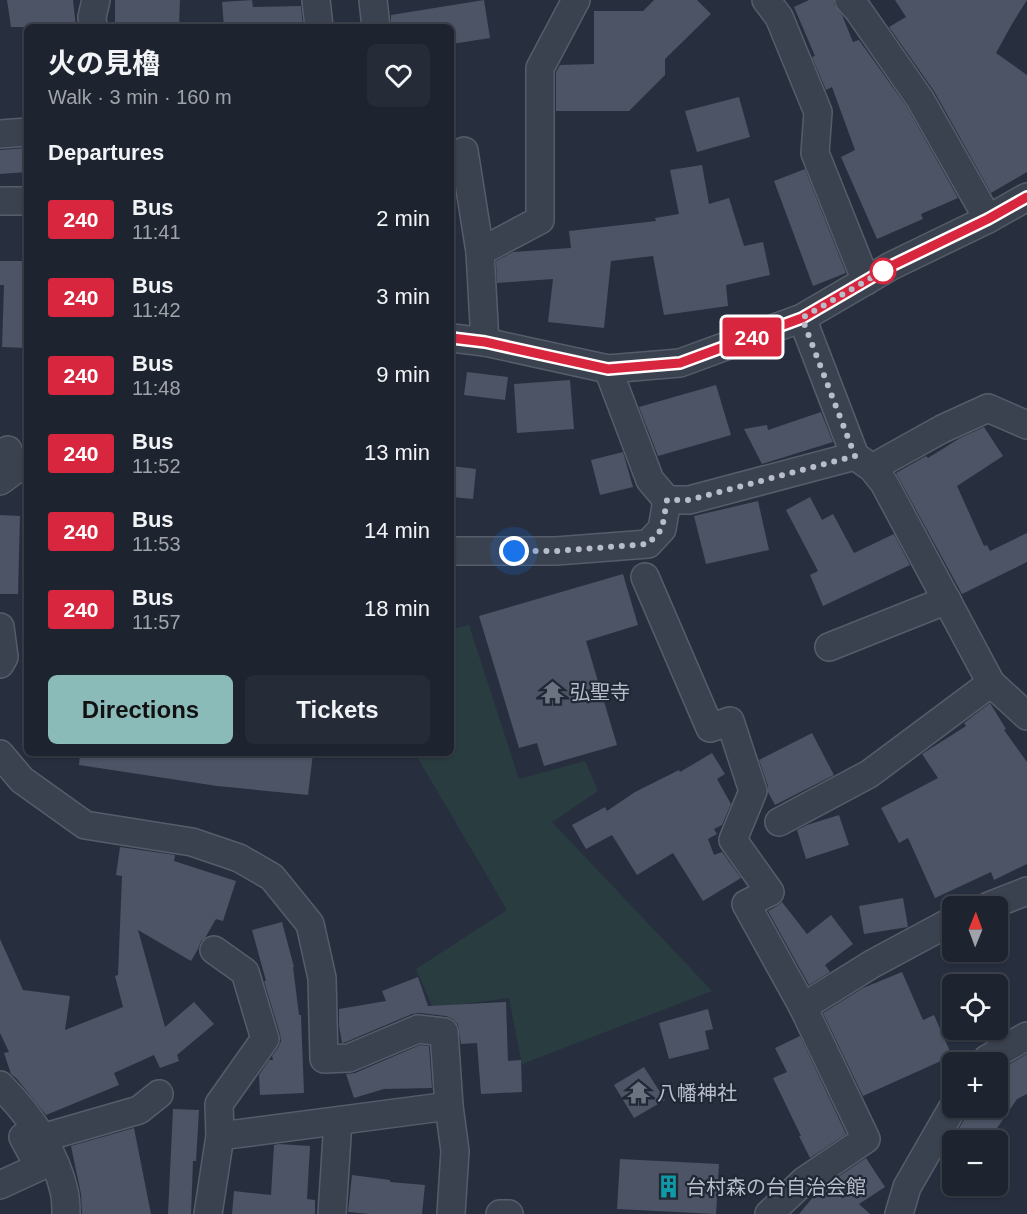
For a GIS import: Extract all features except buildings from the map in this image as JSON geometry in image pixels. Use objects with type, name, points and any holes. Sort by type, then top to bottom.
[{"type":"street","points":[[93,24],[96,0]]},
{"type":"street","points":[[316,0],[319,24]]},
{"type":"street","points":[[373,0],[376,24]]},
{"type":"street","points":[[480,252],[540,220],[540,68],[576,0]]},
{"type":"street","points":[[766,0],[779,17],[818,112],[815,153],[866,281]]},
{"type":"street","points":[[849,0],[920,99],[988,219]]},
{"type":"street","points":[[0,134],[24,132]]},
{"type":"street","points":[[464,151],[480,252],[485,342]]},
{"type":"street","points":[[454,338],[485,342],[608,369],[680,363],[802,318],[891,266],[988,219],[1027,197]]},
{"type":"street","points":[[802,318],[864,462],[884,483],[991,683],[1027,716]]},
{"type":"street","points":[[608,369],[650,480],[667,500],[689,500],[864,462],[988,408],[1027,424]]},
{"type":"street","points":[[0,481],[15,470],[12,450]]},
{"type":"street","points":[[454,551],[556,551],[648,544],[662,529],[667,500]]},
{"type":"street","points":[[645,577],[710,728],[730,721],[753,791],[733,840],[770,892],[747,904],[803,1007],[866,1139],[804,1181],[770,1214]]},
{"type":"street","points":[[829,647],[948,600]]},
{"type":"street","points":[[0,627],[4,657],[0,664]]},
{"type":"street","points":[[779,822],[869,774],[991,683]]},
{"type":"street","points":[[0,754],[22,780],[85,825],[192,842],[239,858],[272,877],[310,924],[322,978],[324,1059],[349,1058],[418,1029],[444,1032],[449,1106],[455,1151],[451,1214]]},
{"type":"street","points":[[1008,898],[1027,891]]},
{"type":"street","points":[[803,1007],[872,964],[942,926]]},
{"type":"street","points":[[208,1214],[220,1136],[219,1104],[265,1039],[245,972],[214,950]]},
{"type":"street","points":[[1001,1052],[1027,1036]]},
{"type":"street","points":[[0,1085],[13,1098],[42,1138],[53,1159],[64,1192],[66,1214]]},
{"type":"street","points":[[42,1138],[139,1110],[159,1094]]},
{"type":"street","points":[[0,1105],[18,1128],[39,1167],[0,1185]]},
{"type":"street","points":[[220,1136],[449,1106]]},
{"type":"street","points":[[899,1214],[907,1187],[947,1118]]},
{"type":"street","points":[[332,1214],[338,1121]]},
{"type":"street","points":[[500,1214],[509,1214]]},
{"type":"green space","points":[[469,625],[519,779],[585,761],[598,791],[552,822],[712,991],[522,1064],[509,998],[433,1008],[416,969],[507,910],[417,756],[454,756],[454,629]]},
{"type":"bus line","name":"240","points":[[454,338],[485,342],[608,369],[680,363],[802,318],[891,266],[988,219],[1027,197]]},
{"type":"place","name":"弘聖寺","points":[[552,692]]},
{"type":"place","name":"八幡神社","points":[[639,1093]]},
{"type":"place","name":"台村森の台自治会館","points":[[668,1187]]},
{"type":"route","points":[[514,551],[556,551],[648,544],[662,529],[667,500],[689,500],[855,456],[802,318],[883,271]]}]
